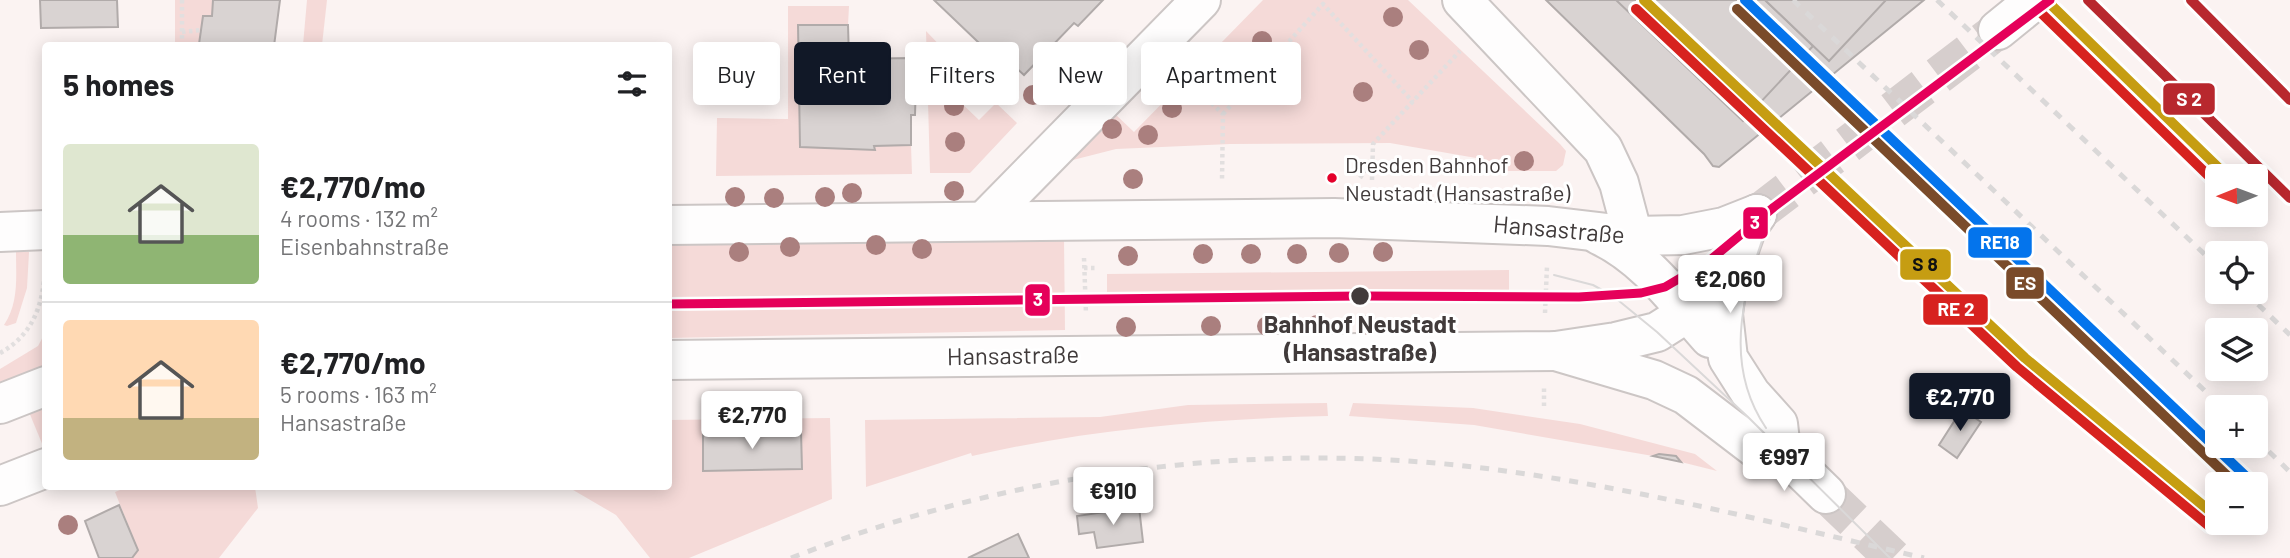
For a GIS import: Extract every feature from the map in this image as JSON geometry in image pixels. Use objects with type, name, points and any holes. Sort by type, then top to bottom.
[{"type":"main road","points":[[1161,42],[1200,0]]},
{"type":"main road","points":[[1998,30],[2030,4]]},
{"type":"main road","points":[[1474,12],[1603,149],[1619,183],[1633,236]]},
{"type":"main road","points":[[986,219],[1141,63]]},
{"type":"main road","name":"Hansastraße","points":[[672,225],[986,219],[1334,218],[1585,229],[1633,236],[1683,234],[1724,227],[1757,214],[1746,230],[1727,283],[1657,332],[1616,342],[1551,337],[672,359]]},
{"type":"main road","points":[[1585,229],[1623,246],[1644,264],[1728,358],[1751,394],[1778,424],[1782,450],[1826,494]]},
{"type":"main road","points":[[0,232],[42,230]]},
{"type":"main road","points":[[1727,283],[1723,314],[1728,358]]},
{"type":"main road","points":[[1551,337],[1686,395],[1758,450],[1782,450]]},
{"type":"main road","points":[[0,404],[42,388]]},
{"type":"main road","points":[[0,486],[42,470]]},
{"type":"path","points":[[182,0],[182,42]]},
{"type":"path","points":[[1223,218],[1223,114],[1324,4],[1413,102]]},
{"type":"path","points":[[1360,178],[1372,159],[1373,144],[1413,102],[1474,12]]},
{"type":"path","points":[[182,32],[201,30]]},
{"type":"path","points":[[1214,105],[1223,114]]},
{"type":"path","points":[[1084,219],[1085,314],[1092,314]]},
{"type":"path","points":[[1084,268],[1098,268]]},
{"type":"path","points":[[1546,275],[1551,337]]},
{"type":"path","points":[[0,353],[13,346],[34,323],[42,297]]},
{"type":"shaded area","points":[[175,0],[213,0],[212,16],[203,16],[199,42],[175,42]]},
{"type":"shaded area","points":[[307,0],[327,0],[322,42],[303,42]]},
{"type":"shaded area","points":[[1263,0],[1408,0],[1560,144],[1566,151],[1563,165],[1556,171],[1507,171],[1476,158],[1390,143],[1230,144],[1116,149],[1065,162],[1114,113],[1134,132],[1160,105],[1301,105],[1301,42],[1222,42]]},
{"type":"shaded area","points":[[788,6],[849,6],[848,25],[798,26],[798,42],[794,42],[794,105],[799,105],[800,146],[874,150],[874,146],[911,145],[912,174],[716,176],[717,118],[788,119]]},
{"type":"shaded area","points":[[926,31],[937,42],[926,42]]},
{"type":"shaded area","points":[[928,105],[963,105],[979,120],[994,105],[998,105],[1017,123],[970,173],[930,173]]},
{"type":"shaded area","points":[[1064,238],[1065,330],[672,338],[672,243]]},
{"type":"shaded area","points":[[16,252],[29,252],[27,288],[16,323],[7,326],[4,325],[9,317],[16,290]]},
{"type":"shaded area","points":[[1509,270],[1509,301],[1107,305],[1107,274]]},
{"type":"shaded area","points":[[42,339],[42,369],[0,386],[0,369],[38,346]]},
{"type":"shaded area","points":[[1327,403],[1328,416],[1149,427],[1060,439],[972,456],[971,453],[866,487],[865,420],[1100,417],[1188,405]]},
{"type":"shaded area","points":[[1353,403],[1473,408],[1580,424],[1695,454],[1717,471],[1681,462],[1675,456],[1653,456],[1474,425],[1349,416]]},
{"type":"shaded area","points":[[42,407],[42,444],[29,412]]},
{"type":"shaded area","points":[[830,418],[832,499],[689,558],[650,558],[616,515],[573,490],[672,490],[672,420]]},
{"type":"shaded area","points":[[255,490],[258,508],[219,558],[132,558],[138,550],[115,492]]},
{"type":"building","points":[[40,0],[117,0],[118,27],[41,28]]},
{"type":"building","points":[[213,0],[280,0],[275,42],[199,42],[203,16],[212,16]]},
{"type":"building","points":[[934,0],[1103,0],[1078,26],[1074,23],[1056,42],[1033,42],[1033,66],[1024,75],[1019,70],[1019,42],[978,42]]},
{"type":"building","points":[[1546,0],[1924,0],[1719,167],[1713,166],[1704,154]]},
{"type":"building","points":[[1616,0],[1765,0],[1813,46],[1743,121]]},
{"type":"building","points":[[1765,0],[1886,0],[1829,61]]},
{"type":"building","points":[[798,25],[848,25],[848,42],[798,42]]},
{"type":"building","points":[[891,58],[905,58],[905,105],[915,105],[915,115],[911,115],[911,145],[874,146],[875,150],[800,147],[799,105],[891,105]]},
{"type":"building","points":[[1962,409],[1981,422],[1957,458],[1939,445]]},
{"type":"building","points":[[801,431],[802,469],[703,471],[703,434]]},
{"type":"building","points":[[1653,456],[1676,456],[1681,462]]},
{"type":"building","points":[[119,505],[138,550],[132,558],[99,558],[85,521]]},
{"type":"building","points":[[1139,507],[1143,542],[1097,548],[1094,532],[1079,534],[1077,516]]},
{"type":"building","points":[[1018,534],[1029,558],[968,558]]},
{"type":"tunnel","points":[[1757,214],[1998,30]]},
{"type":"tunnel","points":[[1826,494],[1893,558]]},
{"type":"tram line","points":[[1766,428],[1751,401],[1743,374],[1742,318],[1755,262],[1774,207]]},
{"type":"tram line","points":[[1554,275],[1593,285],[1613,296],[1657,332],[1748,417],[1890,558]]},
{"type":"railway","points":[[1793,0],[2209,395]]},
{"type":"railway","points":[[1937,0],[2205,255]]},
{"type":"railway","points":[[2258,304],[2290,335]]},
{"type":"railway","points":[[2268,451],[2290,472]]},
{"type":"railway","points":[[791,558],[875,528],[962,503],[1050,483],[1139,469],[1229,461],[1319,458],[1409,461],[1552,478],[1712,509],[1924,558]]},
{"type":"transit line","points":[[1644,0],[2025,358],[2205,507]]},
{"type":"transit line","name":"RE18","points":[[1745,0],[2241,472]]},
{"type":"transit line","points":[[2046,0],[2215,164]]},
{"type":"transit line","name":"3","points":[[672,304],[1360,296],[1579,297],[1641,293],[1665,287],[1709,261],[1774,207],[2050,0]]},
{"type":"transit line","points":[[2088,0],[2290,198]]},
{"type":"transit line","points":[[2191,0],[2290,100]]},
{"type":"transit line","points":[[1636,9],[2017,367],[2205,523]]},
{"type":"transit line","name":"ES","points":[[1737,9],[2223,472]]},
{"type":"transit line","points":[[2037,9],[2205,172]]},
{"type":"place","name":"Dresden Bahnhof Neustadt (Hansastraße)","points":[[1332,178]]},
{"type":"place","name":"Bahnhof Neustadt (Hansastraße)","points":[[1360,296]]}]
